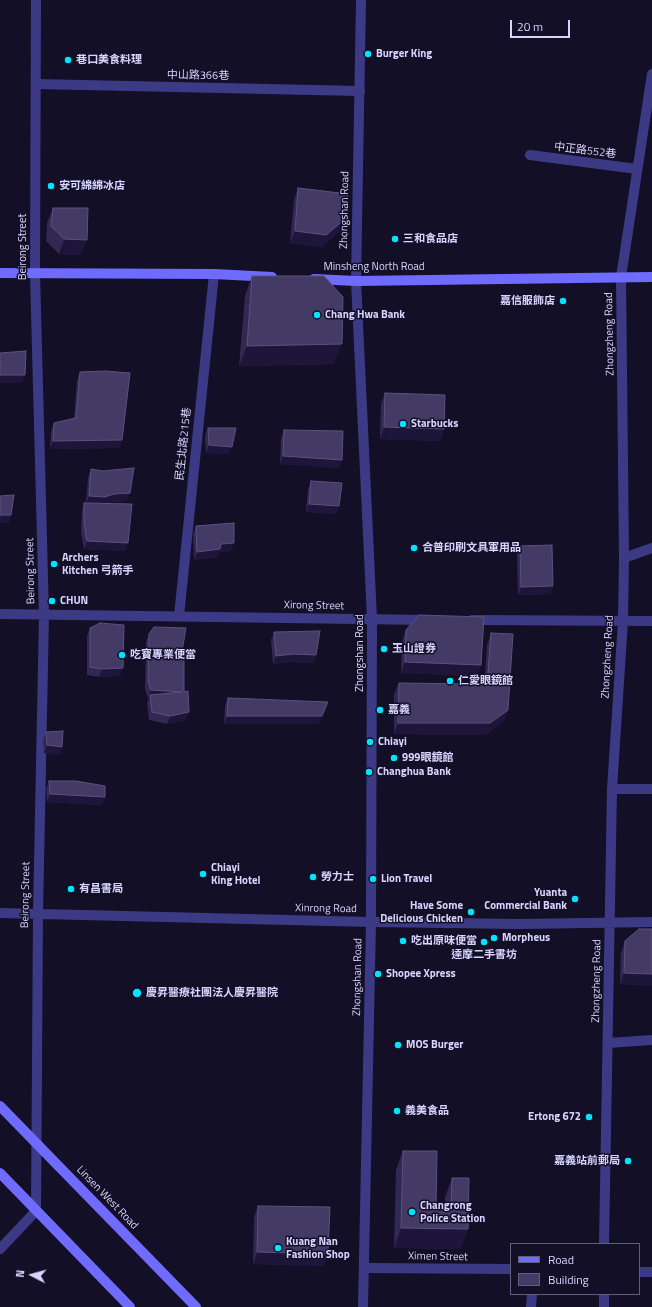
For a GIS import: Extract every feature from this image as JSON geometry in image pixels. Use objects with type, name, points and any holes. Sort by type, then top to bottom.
[{"type":"main road","points":[[0,272],[214,274],[285,277]]},
{"type":"main road","name":"Minsheng North Road","points":[[300,278],[356,281],[652,277]]},
{"type":"main road","name":"Linsen West Road","points":[[0,1106],[196,1307]]},
{"type":"main road","points":[[0,1173],[130,1307]]},
{"type":"street","name":"Beirong Street","points":[[36,0],[35,273],[44,615],[38,914],[36,1211]]},
{"type":"street","name":"Zhongshan Road","points":[[361,0],[356,281],[372,620],[371,922],[363,1307]]},
{"type":"street","name":"Zhongzheng Road","points":[[604,1243],[612,789],[622,621],[624,558],[621,277],[652,74]]},
{"type":"street","name":"中山路366巷","points":[[36,84],[360,91]]},
{"type":"street","name":"中正路552巷","points":[[530,155],[637,169]]},
{"type":"street","name":"民生北路215巷","points":[[179,616],[214,274]]},
{"type":"street","points":[[624,558],[652,548]]},
{"type":"street","name":"Xirong Street","points":[[0,614],[435,620]]},
{"type":"street","points":[[458,620],[652,621]]},
{"type":"street","points":[[612,789],[652,789]]},
{"type":"street","name":"Xinrong Road","points":[[0,913],[371,922],[520,924],[652,922]]},
{"type":"street","points":[[608,1043],[652,1040]]},
{"type":"street","points":[[0,1249],[36,1211]]},
{"type":"street","name":"Ximen Street","points":[[365,1268],[510,1269]]},
{"type":"street","points":[[640,1272],[652,1272]]},
{"type":"street","points":[[531,1307],[532,1295]]},
{"type":"street","points":[[604,1295],[604,1307]]},
{"type":"building","points":[[298,188],[348,194],[345,219],[326,235],[295,231]]},
{"type":"building","points":[[53,208],[88,208],[87,240],[64,239],[51,226]]},
{"type":"building","points":[[252,276],[324,276],[343,297],[342,344],[247,346]]},
{"type":"building","points":[[26,351],[25,375],[0,375],[0,353]]},
{"type":"building","points":[[105,371],[130,373],[122,440],[53,441],[54,423],[76,418],[80,372]]},
{"type":"building","points":[[385,393],[445,395],[444,429],[384,427]]},
{"type":"building","points":[[208,428],[236,428],[232,447],[209,445]]},
{"type":"building","points":[[284,430],[343,431],[342,460],[283,456]]},
{"type":"building","points":[[134,468],[130,493],[114,494],[105,497],[89,496],[91,469],[103,471]]},
{"type":"building","points":[[311,481],[342,483],[339,506],[309,504]]},
{"type":"building","points":[[14,495],[11,515],[0,515],[0,496]]},
{"type":"building","points":[[84,503],[132,504],[128,543],[87,541],[84,524]]},
{"type":"building","points":[[234,523],[234,543],[221,544],[220,549],[197,552],[196,526]]},
{"type":"building","points":[[552,545],[553,586],[521,587],[520,546]]},
{"type":"building","points":[[419,615],[484,617],[481,665],[405,662],[406,630]]},
{"type":"building","points":[[100,623],[124,625],[123,668],[102,669],[90,667],[90,628]]},
{"type":"building","points":[[154,627],[186,628],[181,657],[184,657],[184,692],[188,691],[189,712],[170,716],[152,712],[150,695],[182,692],[151,690],[148,681],[149,634]]},
{"type":"building","points":[[320,631],[316,655],[293,654],[276,656],[274,632]]},
{"type":"building","points":[[491,633],[513,634],[508,710],[490,723],[398,723],[399,683],[471,684],[488,674]]},
{"type":"building","points":[[228,698],[328,702],[322,716],[227,716]]},
{"type":"building","points":[[63,731],[62,747],[47,745],[46,732]]},
{"type":"building","points":[[49,781],[76,781],[105,786],[105,797],[50,794]]},
{"type":"building","points":[[639,929],[652,929],[652,974],[624,973],[625,941]]},
{"type":"building","points":[[403,1151],[437,1151],[436,1207],[451,1207],[452,1178],[469,1178],[468,1229],[401,1228]]},
{"type":"building","points":[[258,1206],[330,1207],[328,1254],[257,1252]]},
{"type":"place","name":"Burger King","points":[[368,54]]},
{"type":"place","name":"巷口美食料理","points":[[68,60]]},
{"type":"place","name":"安可綿綿冰店","points":[[51,186]]},
{"type":"place","name":"三和食品店","points":[[395,239]]},
{"type":"place","name":"嘉信服飾店","points":[[563,301]]},
{"type":"place","name":"Chang Hwa Bank","points":[[317,315]]},
{"type":"place","name":"Starbucks","points":[[403,424]]},
{"type":"place","name":"合普印刷文具軍用品","points":[[414,548]]},
{"type":"place","name":"Archers Kitchen 弓箭手","points":[[54,564]]},
{"type":"place","name":"CHUN","points":[[52,601]]},
{"type":"place","name":"玉山證券","points":[[384,649]]},
{"type":"place","name":"吃寶專業便當","points":[[122,655]]},
{"type":"place","name":"仁愛眼鏡館","points":[[450,681]]},
{"type":"place","name":"嘉義","points":[[380,710]]},
{"type":"place","name":"Chiayi","points":[[370,742]]},
{"type":"place","name":"999眼鏡館","points":[[394,758]]},
{"type":"place","name":"Changhua Bank","points":[[369,772]]},
{"type":"place","name":"Chiayi King Hotel","points":[[203,874]]},
{"type":"place","name":"勞力士","points":[[313,877]]},
{"type":"place","name":"Lion Travel","points":[[373,879]]},
{"type":"place","name":"有昌書局","points":[[71,889]]},
{"type":"place","name":"Yuanta Commercial Bank","points":[[575,899]]},
{"type":"place","name":"Have Some Delicious Chicken","points":[[471,912]]},
{"type":"place","name":"Morpheus","points":[[494,938]]},
{"type":"place","name":"吃出原味便當","points":[[403,941]]},
{"type":"place","name":"達摩二手書坊","points":[[484,942]]},
{"type":"place","name":"Shopee Xpress","points":[[378,974]]},
{"type":"place","name":"慶昇醫療社團法人慶昇醫院","points":[[137,993]]},
{"type":"place","name":"MOS Burger","points":[[398,1045]]},
{"type":"place","name":"義美食品","points":[[397,1111]]},
{"type":"place","name":"Ertong 672","points":[[589,1117]]},
{"type":"place","name":"嘉義站前郵局","points":[[628,1161]]},
{"type":"place","name":"Changrong Police Station","points":[[412,1212]]},
{"type":"place","name":"Kuang Nan Fashion Shop","points":[[278,1248]]}]
